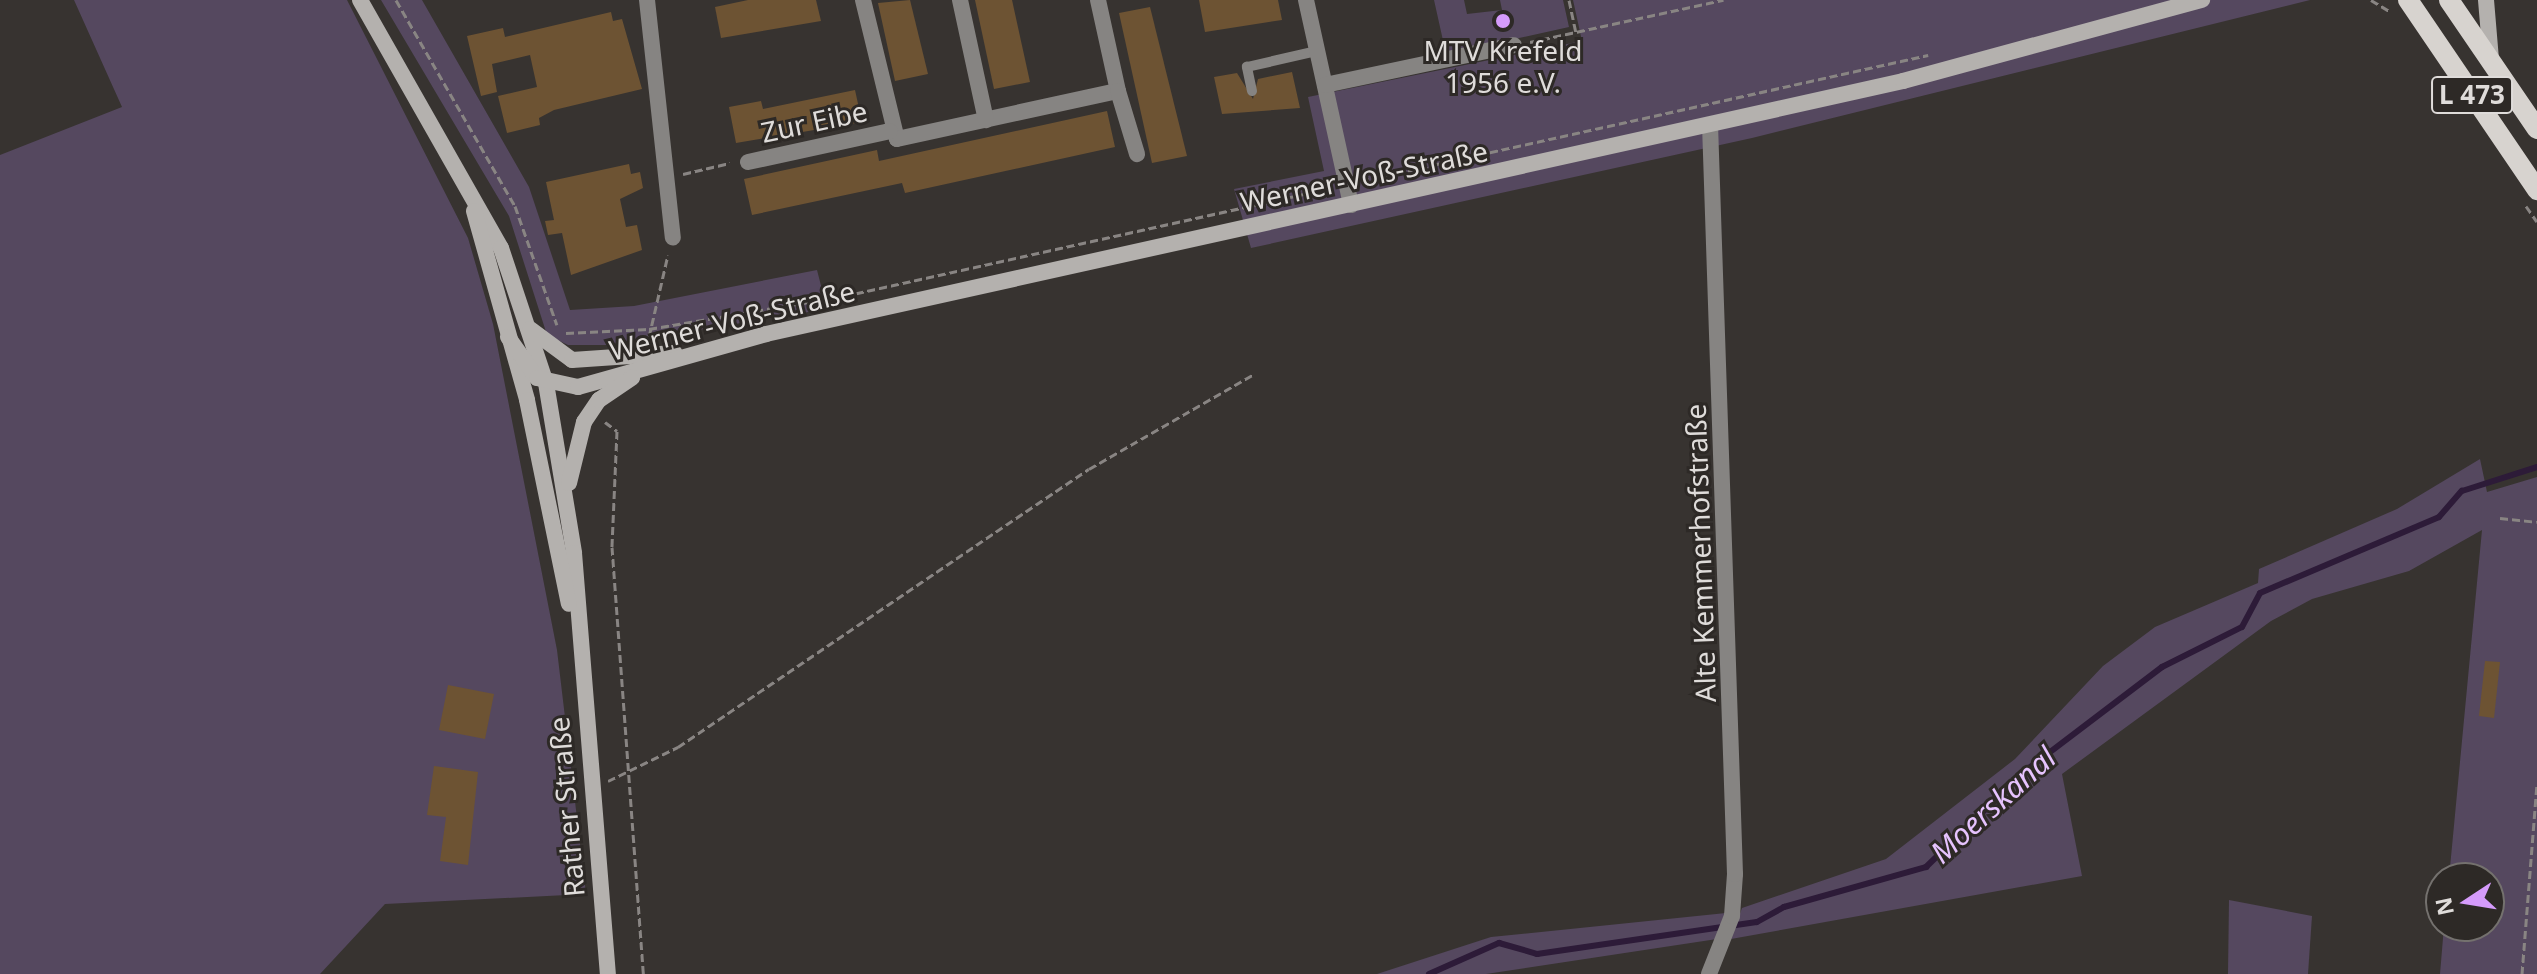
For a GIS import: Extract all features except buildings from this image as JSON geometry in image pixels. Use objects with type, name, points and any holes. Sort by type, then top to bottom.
[{"type":"main road","name":"Rather Straße","points":[[360,0],[473,204],[501,248],[541,378],[567,500],[589,787],[608,974]]},
{"type":"main road","name":"Werner-Voß-Straße","points":[[541,378],[578,387],[689,353],[1710,126],[2202,0]]},
{"type":"main road","name":"L 473","points":[[2408,0],[2537,190]]},
{"type":"main road","name":"L 473","points":[[2449,0],[2537,129]]},
{"type":"main road","name":"L 473","points":[[2486,0],[2491,61]]},
{"type":"main road","name":"Rather Straße","points":[[473,204],[527,400],[577,636]]},
{"type":"main road","points":[[525,324],[572,360]]},
{"type":"main road","points":[[508,337],[541,378],[527,400]]},
{"type":"main road","name":"Werner-Voß-Straße","points":[[541,378],[572,360],[650,352],[689,353]]},
{"type":"main road","name":"Rather Straße","points":[[567,500],[572,460],[591,411],[618,386],[689,353]]},
{"type":"street","points":[[647,0],[672,177],[673,238]]},
{"type":"street","name":"Zur Eibe","points":[[863,0],[890,131],[897,139],[1118,91]]},
{"type":"street","points":[[960,0],[986,120]]},
{"type":"street","points":[[1098,0],[1118,91],[1137,154]]},
{"type":"street","points":[[1306,0],[1351,205]]},
{"type":"street","points":[[1325,85],[1514,45]]},
{"type":"street","name":"Alte Kemmerhofstraße","points":[[1709,974],[1732,916],[1710,126]]},
{"type":"street","name":"Zur Eibe","points":[[748,162],[890,131]]},
{"type":"lane","points":[[1252,91],[1247,67],[1317,51]]},
{"type":"path","points":[[396,0],[515,206],[557,325],[579,336],[649,329],[844,296],[1936,53]]},
{"type":"path","points":[[1569,0],[1576,34]]},
{"type":"path","points":[[1514,45],[1723,0]]},
{"type":"path","points":[[672,177],[748,162]]},
{"type":"path","points":[[650,352],[649,329],[673,238]]},
{"type":"path","points":[[572,360],[579,336]]},
{"type":"path","points":[[589,787],[625,776],[991,540],[1089,469],[1254,374]]},
{"type":"path","points":[[591,411],[617,431],[610,500],[625,776],[643,974]]},
{"type":"path","points":[[2500,518],[2537,522]]},
{"type":"path","points":[[2522,974],[2537,785]]},
{"type":"shaded area","points":[[74,0],[347,0],[468,238],[493,324],[557,650],[586,894],[385,904],[320,974],[0,974],[0,155],[122,107]]},
{"type":"shaded area","points":[[381,0],[422,0],[529,187],[570,310],[634,306],[817,270],[827,309],[606,345],[568,345],[547,335],[509,216]]},
{"type":"shaded area","name":"MTV Krefeld 1956 e.V.","points":[[1434,0],[1464,0],[1467,14],[1502,10],[1500,0],[1563,0],[1569,27],[1446,54]]},
{"type":"shaded area","points":[[1573,0],[2310,0],[1752,138],[1251,248],[1234,189],[1324,171],[1308,97],[1582,41]]},
{"type":"shaded area","points":[[2480,459],[2487,492],[2537,477],[2537,974],[2440,974],[2443,942],[2505,942],[2505,862],[2451,862],[2482,530],[2409,571],[2312,599],[2271,621],[2062,774],[2082,876],[1731,939],[1742,908],[1886,859],[2015,759],[2103,666],[2155,627],[2258,583],[2259,569],[2397,509]]},
{"type":"shaded area","points":[[2229,900],[2312,916],[2308,974],[2228,974]]},
{"type":"shaded area","points":[[1726,913],[1717,939],[1486,974],[1377,974],[1491,937]]},
{"type":"waterway","name":"Moerskanal","points":[[1429,974],[1499,943],[1537,954],[1757,922],[1784,907],[1926,867],[2025,771],[2162,667],[2242,627],[2260,593],[2439,517],[2462,491],[2537,467]]},
{"type":"place","name":"MTV Krefeld 1956 e.V.","points":[[1503,21]]}]
